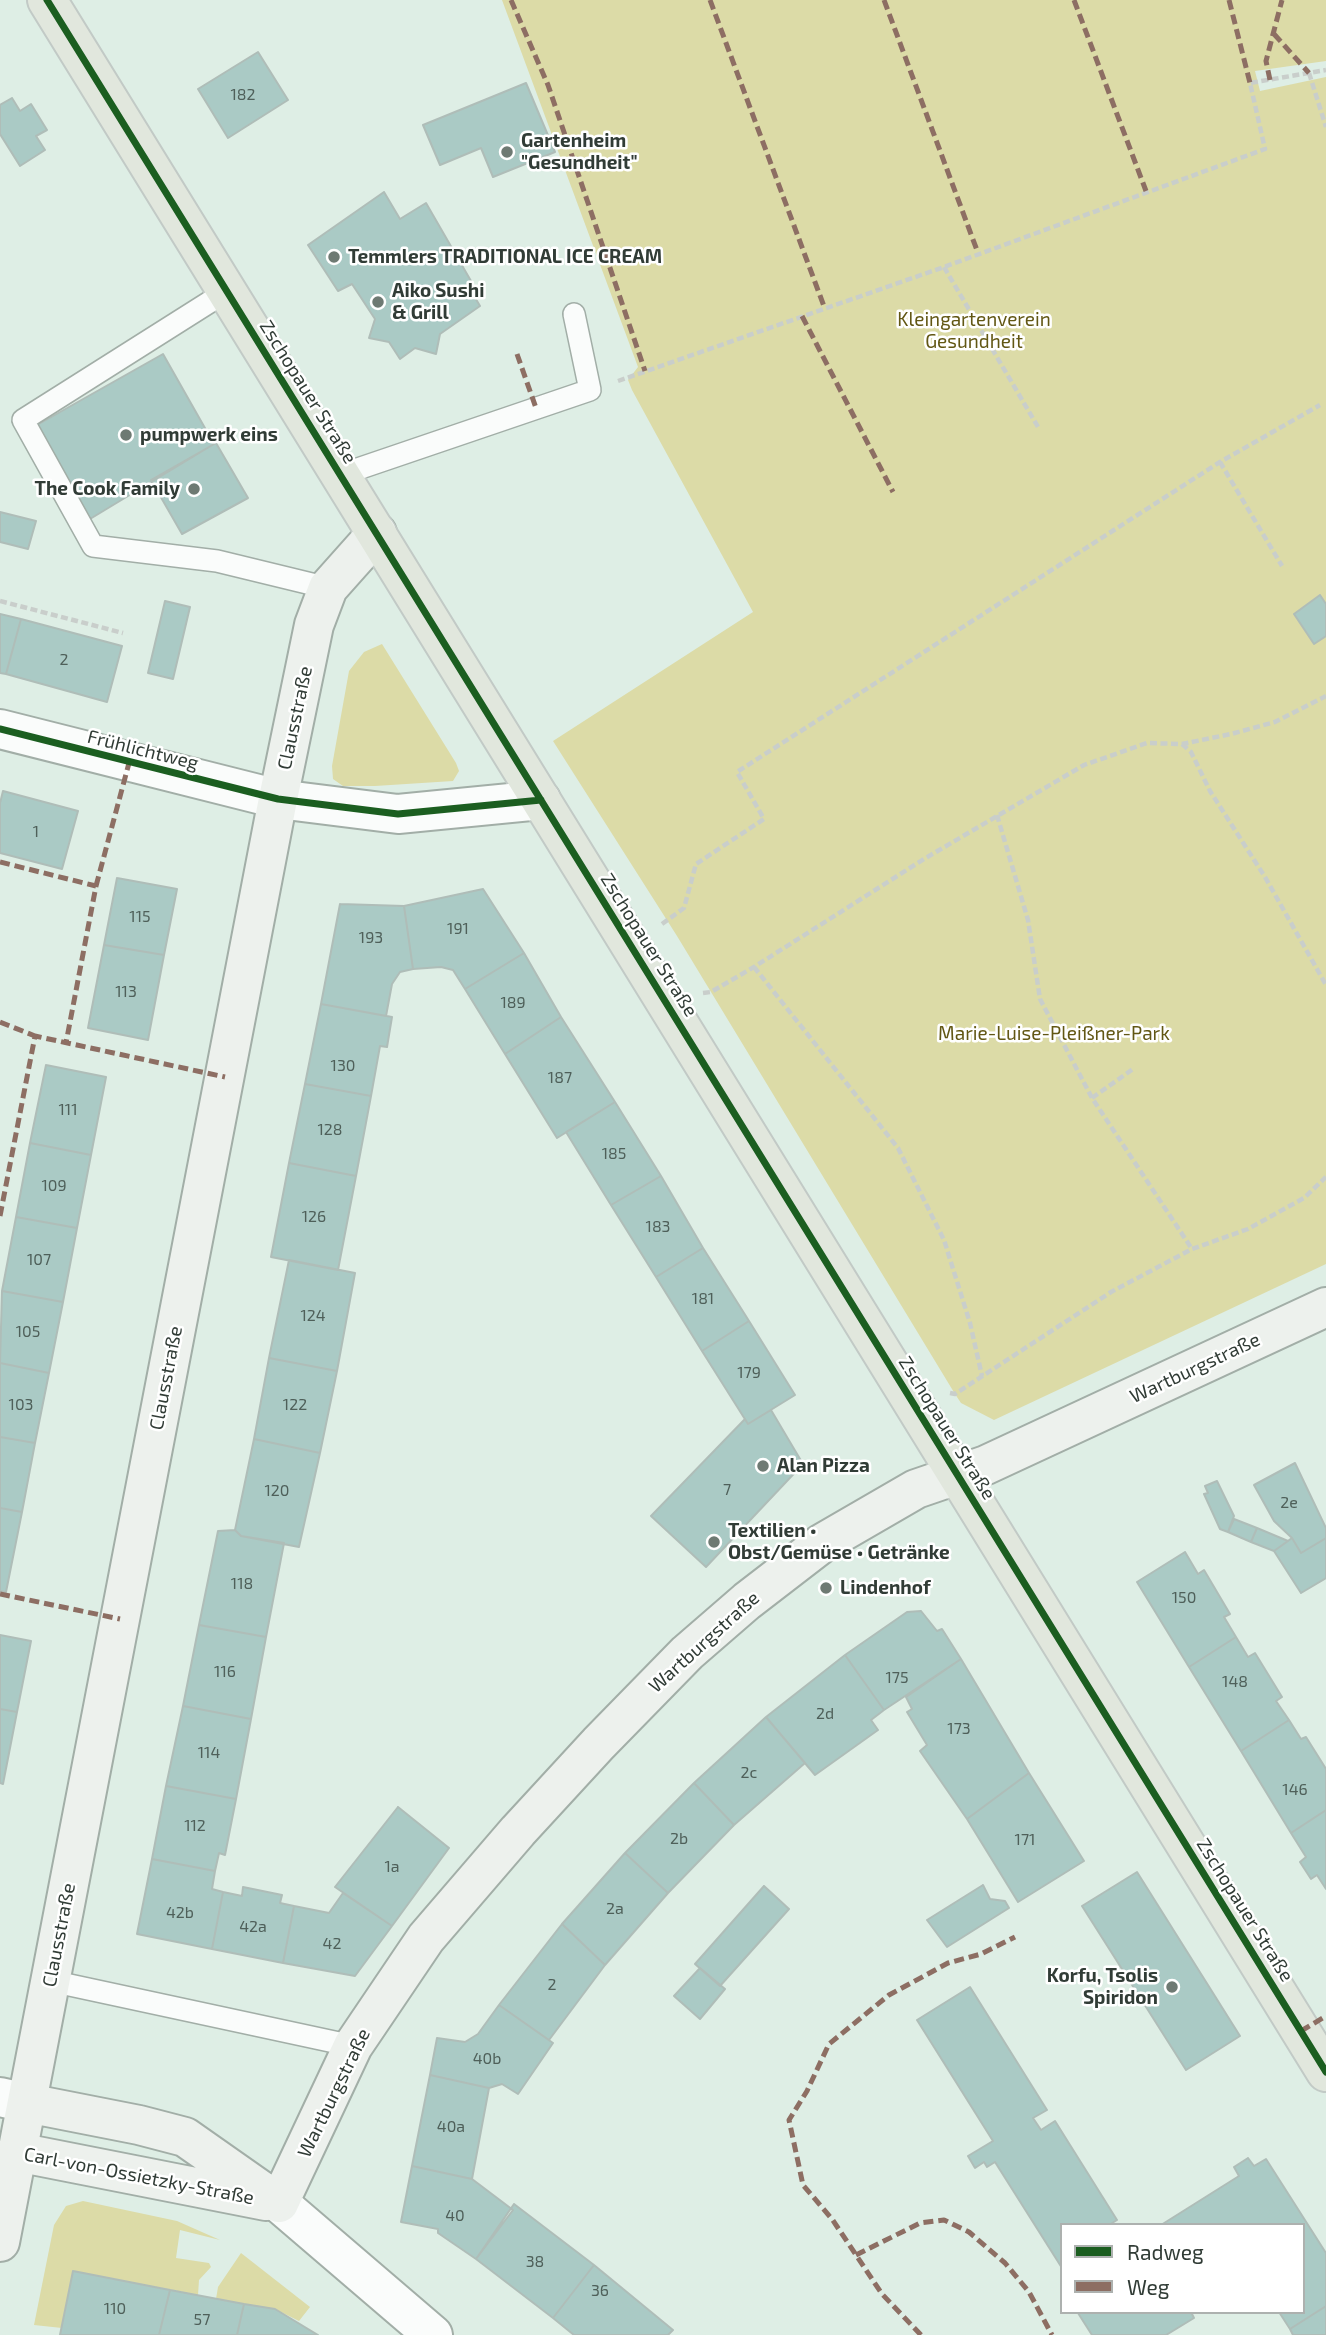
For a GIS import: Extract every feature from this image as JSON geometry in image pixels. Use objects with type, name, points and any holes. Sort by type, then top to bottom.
[{"type":"main road","name":"Zschopauer Straße","points":[[47,0],[1326,2072]]},
{"type":"main road","name":"Clausstraße","points":[[0,2242],[13,2100],[51,1981],[278,799],[314,625],[328,588],[377,533]]},
{"type":"main road","name":"Wartburgstraße","points":[[279,2203],[353,2046],[426,1938],[501,1850],[687,1653],[747,1601],[821,1544],[915,1489],[997,1460],[1326,1307]]},
{"type":"main road","name":"Carl-von-Ossietzky-Straße","points":[[13,2100],[139,2124],[185,2137],[279,2203]]},
{"type":"main road","name":"Carl-von-Ossietzky-Straße","points":[[9,2150],[279,2203]]},
{"type":"street","name":"Frühlichtweg","points":[[0,729],[278,799]]},
{"type":"street","points":[[278,799],[398,814],[541,800]]},
{"type":"street","name":"Carl-von-Ossietzky-Straße","points":[[279,2203],[433,2335]]},
{"type":"lane","points":[[227,291],[23,420],[93,546],[217,561],[328,588]]},
{"type":"lane","points":[[340,475],[590,390],[574,314]]},
{"type":"lane","points":[[51,1981],[353,2046]]},
{"type":"path","points":[[629,377],[944,267],[1265,149],[1250,83],[1326,70]]},
{"type":"path","points":[[1309,73],[1326,127]]},
{"type":"path","points":[[944,267],[1038,427]]},
{"type":"path","points":[[684,908],[696,864],[764,819],[737,772],[1220,462],[1320,405]]},
{"type":"path","points":[[1220,462],[1282,566]]},
{"type":"path","points":[[0,601],[123,634]]},
{"type":"path","points":[[664,999],[711,992],[997,815],[1084,765],[1147,743],[1182,744],[1275,722],[1326,696]]},
{"type":"path","points":[[1182,744],[1191,752],[1210,791],[1265,877],[1326,985]]},
{"type":"path","points":[[997,815],[1028,920],[1040,999],[1092,1098],[1192,1249]]},
{"type":"path","points":[[754,967],[898,1148],[944,1240],[970,1323],[982,1376]]},
{"type":"path","points":[[1092,1098],[1133,1069]]},
{"type":"path","points":[[904,1388],[955,1394],[1111,1292],[1192,1249],[1248,1229],[1304,1198],[1326,1177]]},
{"type":"green space","points":[[502,0],[1326,0],[1326,61],[1255,71],[1260,91],[1326,77],[1326,1264],[994,1420],[961,1403],[955,1394],[677,936],[553,741],[753,612],[632,390],[628,380],[638,367]]},
{"type":"green space","points":[[382,644],[456,763],[459,771],[453,781],[343,786],[333,779],[332,766],[349,671],[364,652]]},
{"type":"green space","points":[[83,2201],[177,2221],[220,2240],[180,2230],[176,2258],[209,2263],[211,2267],[199,2280],[198,2295],[73,2271],[62,2328],[34,2325],[54,2225],[66,2206]]},
{"type":"green space","points":[[241,2253],[310,2307],[299,2321],[275,2309],[216,2299],[218,2287]]},
{"type":"building","points":[[258,52],[288,100],[228,138],[198,89]]},
{"type":"building","points":[[526,83],[555,152],[493,177],[481,148],[440,165],[423,125]]},
{"type":"building","points":[[12,98],[20,111],[31,104],[47,130],[36,136],[45,150],[20,166],[0,134],[0,105]]},
{"type":"building","points":[[384,192],[400,219],[426,203],[471,281],[467,284],[480,306],[440,334],[436,354],[415,348],[400,359],[389,342],[369,338],[375,319],[352,284],[338,291],[308,245]]},
{"type":"building","name":"pumpwerk eins","points":[[163,354],[214,444],[90,519],[37,425]]},
{"type":"building","points":[[216,443],[248,498],[182,534],[151,480]]},
{"type":"building","points":[[0,512],[36,521],[28,549],[0,542]]},
{"type":"building","points":[[1320,595],[1326,604],[1326,636],[1314,644],[1294,614]]},
{"type":"building","points":[[165,601],[190,607],[173,679],[148,673]]},
{"type":"building","points":[[0,614],[21,619],[6,674],[0,673]]},
{"type":"building","points":[[21,619],[122,646],[107,702],[6,674]]},
{"type":"building","points":[[3,791],[78,811],[62,869],[0,853],[0,803]]},
{"type":"building","points":[[117,878],[177,889],[164,955],[104,945]]},
{"type":"building","points":[[483,889],[524,953],[465,989],[453,970],[441,967],[413,969],[404,906]]},
{"type":"building","points":[[340,904],[404,906],[413,969],[400,972],[392,984],[386,1016],[321,1004]]},
{"type":"building","points":[[104,945],[164,955],[148,1040],[88,1028]]},
{"type":"building","points":[[524,953],[561,1017],[505,1054],[465,989]]},
{"type":"building","points":[[321,1004],[392,1017],[387,1047],[380,1046],[371,1096],[305,1084]]},
{"type":"building","points":[[561,1017],[615,1102],[557,1138],[505,1054]]},
{"type":"building","points":[[46,1065],[106,1077],[91,1155],[30,1143]]},
{"type":"building","points":[[305,1084],[371,1096],[356,1176],[289,1163]]},
{"type":"building","points":[[615,1102],[661,1176],[611,1205],[566,1132]]},
{"type":"building","points":[[30,1143],[91,1155],[77,1228],[16,1217]]},
{"type":"building","points":[[289,1163],[356,1176],[338,1270],[271,1257]]},
{"type":"building","points":[[661,1176],[703,1248],[656,1277],[611,1205]]},
{"type":"building","points":[[16,1217],[77,1228],[63,1302],[2,1291]]},
{"type":"building","points":[[703,1248],[749,1321],[702,1351],[656,1277]]},
{"type":"building","points":[[289,1260],[355,1273],[337,1371],[269,1358]]},
{"type":"building","points":[[2,1291],[63,1302],[49,1373],[0,1363]]},
{"type":"building","points":[[749,1321],[795,1395],[748,1424],[702,1351]]},
{"type":"building","points":[[269,1358],[337,1371],[320,1453],[254,1439]]},
{"type":"building","points":[[0,1363],[49,1373],[35,1443],[0,1437]]},
{"type":"building","points":[[771,1410],[803,1464],[706,1567],[651,1516],[745,1419],[748,1424]]},
{"type":"building","points":[[0,1437],[35,1443],[22,1512],[0,1508]]},
{"type":"building","points":[[254,1439],[320,1453],[299,1547],[241,1536],[235,1530]]},
{"type":"building","points":[[1295,1463],[1326,1528],[1326,1538],[1301,1553],[1292,1538],[1274,1521],[1254,1485]]},
{"type":"building","points":[[1217,1481],[1234,1516],[1228,1532],[1220,1529],[1204,1494],[1208,1493],[1205,1486]]},
{"type":"building","points":[[0,1508],[22,1512],[6,1592],[0,1591]]},
{"type":"building","points":[[1234,1519],[1257,1528],[1251,1542],[1228,1532]]},
{"type":"building","points":[[1257,1528],[1288,1541],[1274,1551],[1251,1542]]},
{"type":"building","points":[[235,1530],[241,1536],[284,1543],[266,1637],[199,1625],[218,1531]]},
{"type":"building","points":[[1292,1538],[1301,1553],[1326,1538],[1326,1578],[1301,1593],[1274,1551]]},
{"type":"building","points":[[1185,1552],[1198,1574],[1204,1570],[1230,1614],[1224,1617],[1236,1637],[1189,1667],[1137,1582]]},
{"type":"building","points":[[921,1611],[937,1631],[942,1629],[961,1659],[884,1710],[845,1655],[907,1612]]},
{"type":"building","points":[[199,1625],[266,1637],[251,1719],[183,1706]]},
{"type":"building","points":[[0,1635],[31,1641],[17,1712],[0,1709]]},
{"type":"building","points":[[1236,1637],[1248,1657],[1255,1653],[1282,1697],[1276,1701],[1289,1720],[1241,1751],[1189,1667]]},
{"type":"building","points":[[845,1655],[884,1710],[871,1720],[878,1730],[815,1775],[766,1717]]},
{"type":"building","points":[[961,1659],[1029,1773],[967,1819],[920,1751],[927,1745],[907,1712],[912,1709],[906,1697]]},
{"type":"building","points":[[183,1706],[251,1719],[236,1799],[166,1786]]},
{"type":"building","points":[[0,1709],[17,1712],[3,1784],[0,1783]]},
{"type":"building","points":[[766,1717],[805,1763],[734,1825],[694,1783]]},
{"type":"building","points":[[1289,1720],[1301,1739],[1306,1737],[1326,1769],[1326,1810],[1291,1833],[1241,1751]]},
{"type":"building","points":[[1029,1773],[1084,1861],[1018,1902],[967,1819]]},
{"type":"building","points":[[694,1783],[734,1825],[668,1893],[625,1853]]},
{"type":"building","points":[[166,1786],[236,1799],[225,1855],[219,1853],[215,1871],[152,1859]]},
{"type":"building","points":[[398,1807],[449,1848],[392,1926],[335,1887]]},
{"type":"building","points":[[1326,1810],[1326,1889],[1317,1875],[1311,1879],[1300,1862],[1306,1857],[1291,1833]]},
{"type":"building","points":[[625,1853],[668,1893],[605,1965],[562,1924]]},
{"type":"building","points":[[152,1859],[215,1871],[212,1889],[223,1892],[212,1949],[137,1934]]},
{"type":"building","points":[[1137,1872],[1240,2036],[1186,2070],[1082,1906]]},
{"type":"building","points":[[983,1885],[990,1899],[1005,1901],[1009,1908],[947,1947],[927,1920]]},
{"type":"building","points":[[764,1886],[789,1909],[720,1986],[695,1964]]},
{"type":"building","points":[[243,1887],[282,1895],[280,1903],[294,1906],[283,1963],[212,1949],[223,1892],[242,1896]]},
{"type":"building","points":[[343,1893],[392,1926],[355,1976],[283,1963],[294,1906],[329,1913]]},
{"type":"building","points":[[562,1924],[605,1965],[549,2040],[499,2005]]},
{"type":"building","points":[[700,1968],[725,1989],[700,2019],[674,1996]]},
{"type":"building","points":[[970,1987],[1047,2110],[1033,2118],[1041,2130],[1055,2121],[1117,2220],[1112,2223],[1060,2223],[1060,2265],[995,2162],[987,2167],[984,2162],[975,2168],[968,2156],[993,2141],[917,2020]]},
{"type":"building","points":[[499,2005],[553,2043],[518,2094],[502,2084],[489,2088],[430,2075],[437,2038],[465,2042],[478,2034]]},
{"type":"building","points":[[430,2075],[489,2088],[472,2179],[412,2166]]},
{"type":"building","points":[[1248,2158],[1254,2166],[1266,2159],[1326,2253],[1326,2306],[1290,2329],[1280,2314],[1305,2314],[1305,2223],[1164,2223],[1239,2176],[1234,2167]]},
{"type":"building","points":[[412,2166],[472,2179],[513,2210],[476,2259],[438,2233],[438,2229],[401,2222]]},
{"type":"building","points":[[514,2204],[594,2265],[553,2318],[476,2259]]},
{"type":"building","points":[[594,2265],[673,2330],[668,2335],[574,2335],[553,2318]]},
{"type":"building","points":[[73,2271],[170,2290],[159,2335],[60,2335]]},
{"type":"building","points":[[170,2290],[244,2304],[237,2335],[159,2335]]},
{"type":"building","points":[[244,2304],[275,2309],[318,2335],[237,2335]]},
{"type":"building","points":[[1326,2306],[1326,2335],[1293,2335],[1290,2329]]},
{"type":"building","points":[[1079,2314],[1192,2314],[1194,2318],[1166,2335],[1092,2335]]},
{"type":"marked path","points":[[511,0],[548,85],[645,371]]},
{"type":"marked path","points":[[710,0],[825,309]]},
{"type":"marked path","points":[[884,0],[978,253]]},
{"type":"marked path","points":[[1074,0],[1146,191]]},
{"type":"marked path","points":[[1229,0],[1250,83]]},
{"type":"marked path","points":[[1270,80],[1266,61],[1282,0]]},
{"type":"marked path","points":[[1274,34],[1309,73]]},
{"type":"marked path","points":[[802,316],[893,492]]},
{"type":"marked path","points":[[517,354],[536,408]]},
{"type":"marked path","points":[[96,886],[129,763]]},
{"type":"marked path","points":[[0,862],[96,886],[66,1043]]},
{"type":"marked path","points":[[0,1022],[35,1036]]},
{"type":"marked path","points":[[0,1216],[35,1036],[225,1077]]},
{"type":"marked path","points":[[0,1594],[120,1619]]},
{"type":"marked path","points":[[921,2335],[882,2294],[832,2219],[803,2185],[789,2120],[807,2091],[829,2044],[889,1995],[948,1963],[981,1954],[1015,1937]]},
{"type":"marked path","points":[[1301,2031],[1326,2016]]},
{"type":"marked path","points":[[856,2255],[920,2223],[944,2220],[969,2232],[1005,2263],[1029,2292],[1052,2335]]},
{"type":"cycle path","points":[[47,0],[1326,2072]]},
{"type":"cycle path","points":[[0,729],[278,799],[398,814],[541,800]]},
{"type":"place","name":"Gartenheim \"Gesundheit\"","points":[[507,152]]},
{"type":"place","name":"Temmlers TRADITIONAL ICE CREAM","points":[[334,257]]},
{"type":"place","name":"Aiko Sushi & Grill","points":[[378,302]]},
{"type":"place","name":"pumpwerk eins","points":[[126,435]]},
{"type":"place","name":"The Cook Family","points":[[194,489]]},
{"type":"place","name":"Alan Pizza","points":[[763,1466]]},
{"type":"place","name":"Textilien • Obst/Gemüse • Getränke","points":[[714,1542]]},
{"type":"place","name":"Lindenhof","points":[[826,1588]]},
{"type":"place","name":"Korfu, Tsolis Spiridon","points":[[1172,1987]]},
{"type":"park label","name":"Kleingartenverein Gesundheit","points":[[974,331]]},
{"type":"park label","name":"Marie-Luise-Pleißner-Park","points":[[1054,1034]]}]
